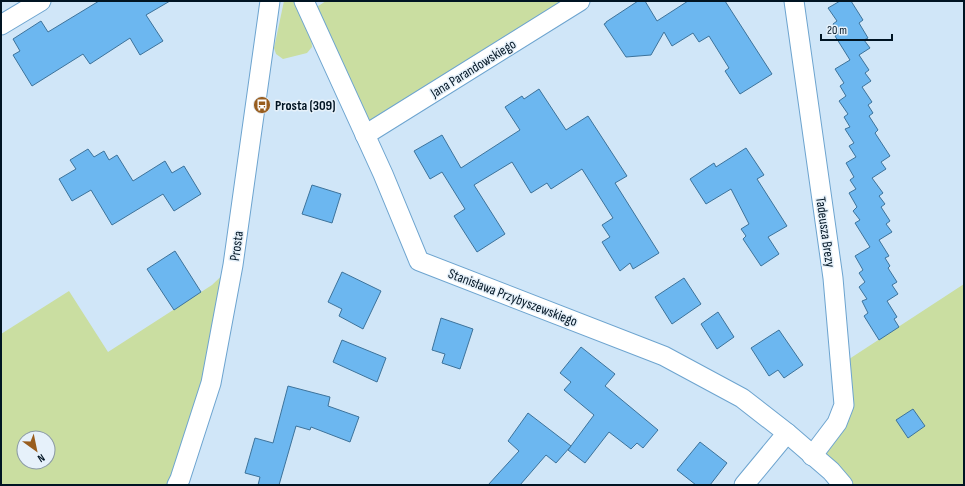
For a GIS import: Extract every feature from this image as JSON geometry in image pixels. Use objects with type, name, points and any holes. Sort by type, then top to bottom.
[{"type":"street","points":[[1,25],[41,1]]},
{"type":"street","name":"Prosta","points":[[180,483],[211,382],[233,265],[270,1]]},
{"type":"street","name":"Stanisława Przybyszewskiego","points":[[304,1],[365,135],[419,261],[664,356],[742,398],[787,433],[831,471],[843,485]]},
{"type":"street","name":"Jana Parandowskiego","points":[[365,135],[580,1]]},
{"type":"street","name":"Tadeusza Brezy","points":[[794,1],[833,278],[844,405],[837,423],[812,456]]},
{"type":"street","points":[[744,485],[787,433]]},
{"type":"green space","points":[[284,1],[294,2],[311,36],[312,47],[307,53],[283,59],[276,54],[274,48]]},
{"type":"green space","points":[[326,1],[580,1],[365,135],[309,12]]},
{"type":"green space","points":[[233,265],[177,485],[1,485],[1,334],[69,291],[108,352],[212,285]]},
{"type":"green space","points":[[964,284],[964,485],[843,485],[812,456],[837,423],[840,365]]},
{"type":"building","points":[[99,1],[170,1],[146,15],[163,41],[140,55],[130,38],[90,64],[83,54],[32,86],[13,55],[20,51],[13,39],[41,21],[48,32]]},
{"type":"building","points":[[638,1],[645,1],[657,21],[688,1],[725,1],[772,74],[740,94],[725,71],[729,68],[709,36],[699,42],[693,33],[672,46],[664,32],[651,55],[626,57],[604,24]]},
{"type":"building","points":[[840,1],[851,1],[863,20],[859,23],[868,38],[864,40],[870,48],[859,55],[869,70],[865,73],[871,81],[862,87],[872,102],[868,105],[873,113],[869,116],[878,130],[875,133],[890,156],[881,162],[886,169],[872,178],[883,193],[879,196],[885,204],[881,207],[890,221],[886,224],[892,232],[879,240],[889,256],[885,258],[890,266],[888,268],[897,282],[892,285],[898,294],[887,301],[897,317],[894,319],[899,327],[879,340],[864,316],[868,313],[862,301],[867,299],[859,287],[865,282],[859,273],[863,270],[855,256],[870,247],[855,223],[860,220],[853,211],[857,207],[849,193],[856,189],[850,180],[854,177],[846,163],[856,157],[849,146],[854,143],[845,129],[850,127],[844,117],[848,114],[839,101],[846,96],[840,86],[844,83],[835,69],[850,60],[835,36],[839,33],[833,24],[837,21],[828,8]]},
{"type":"building","points":[[539,89],[566,130],[588,116],[627,176],[615,183],[659,253],[633,269],[630,263],[620,271],[602,242],[610,237],[602,225],[613,218],[582,169],[551,189],[547,183],[531,193],[512,162],[474,185],[505,234],[477,252],[454,216],[465,209],[442,172],[430,179],[414,151],[442,135],[461,168],[520,130],[505,107],[522,96],[524,99]]},
{"type":"building","points":[[746,148],[764,175],[757,179],[787,226],[768,237],[779,254],[761,266],[743,239],[746,236],[741,229],[749,224],[731,189],[706,204],[690,179],[714,163],[716,167]]},
{"type":"building","points":[[88,149],[94,157],[104,151],[109,160],[117,155],[133,181],[165,161],[172,173],[184,166],[201,194],[174,211],[163,194],[112,225],[91,190],[72,201],[59,179],[76,169],[70,160]]},
{"type":"building","points":[[312,185],[341,194],[332,223],[302,214]]},
{"type":"building","points":[[175,251],[201,292],[174,310],[147,269]]},
{"type":"building","points":[[342,272],[381,291],[363,329],[339,316],[342,309],[328,302]]},
{"type":"building","points":[[684,278],[701,304],[672,324],[655,297]]},
{"type":"building","points":[[718,312],[734,337],[717,349],[701,324]]},
{"type":"building","points":[[441,318],[473,329],[460,369],[442,363],[445,354],[432,350]]},
{"type":"building","points":[[779,330],[803,365],[784,378],[778,370],[769,376],[751,348]]},
{"type":"building","points":[[342,340],[386,358],[377,382],[333,362]]},
{"type":"building","points":[[581,347],[615,374],[605,386],[658,430],[643,448],[637,443],[631,449],[609,432],[585,463],[568,450],[594,415],[564,390],[571,382],[560,373]]},
{"type":"building","points":[[288,386],[330,397],[328,406],[359,417],[350,442],[311,427],[310,430],[296,426],[279,485],[258,485],[260,477],[245,473],[255,438],[273,443]]},
{"type":"building","points":[[913,409],[925,426],[908,438],[896,420]]},
{"type":"building","points":[[528,413],[571,446],[556,463],[546,455],[520,485],[488,485],[519,451],[508,441]]},
{"type":"building","points":[[700,442],[727,463],[710,485],[696,485],[677,470]]},
{"type":"place","name":"Prosta (309)","points":[[262,105]]}]
